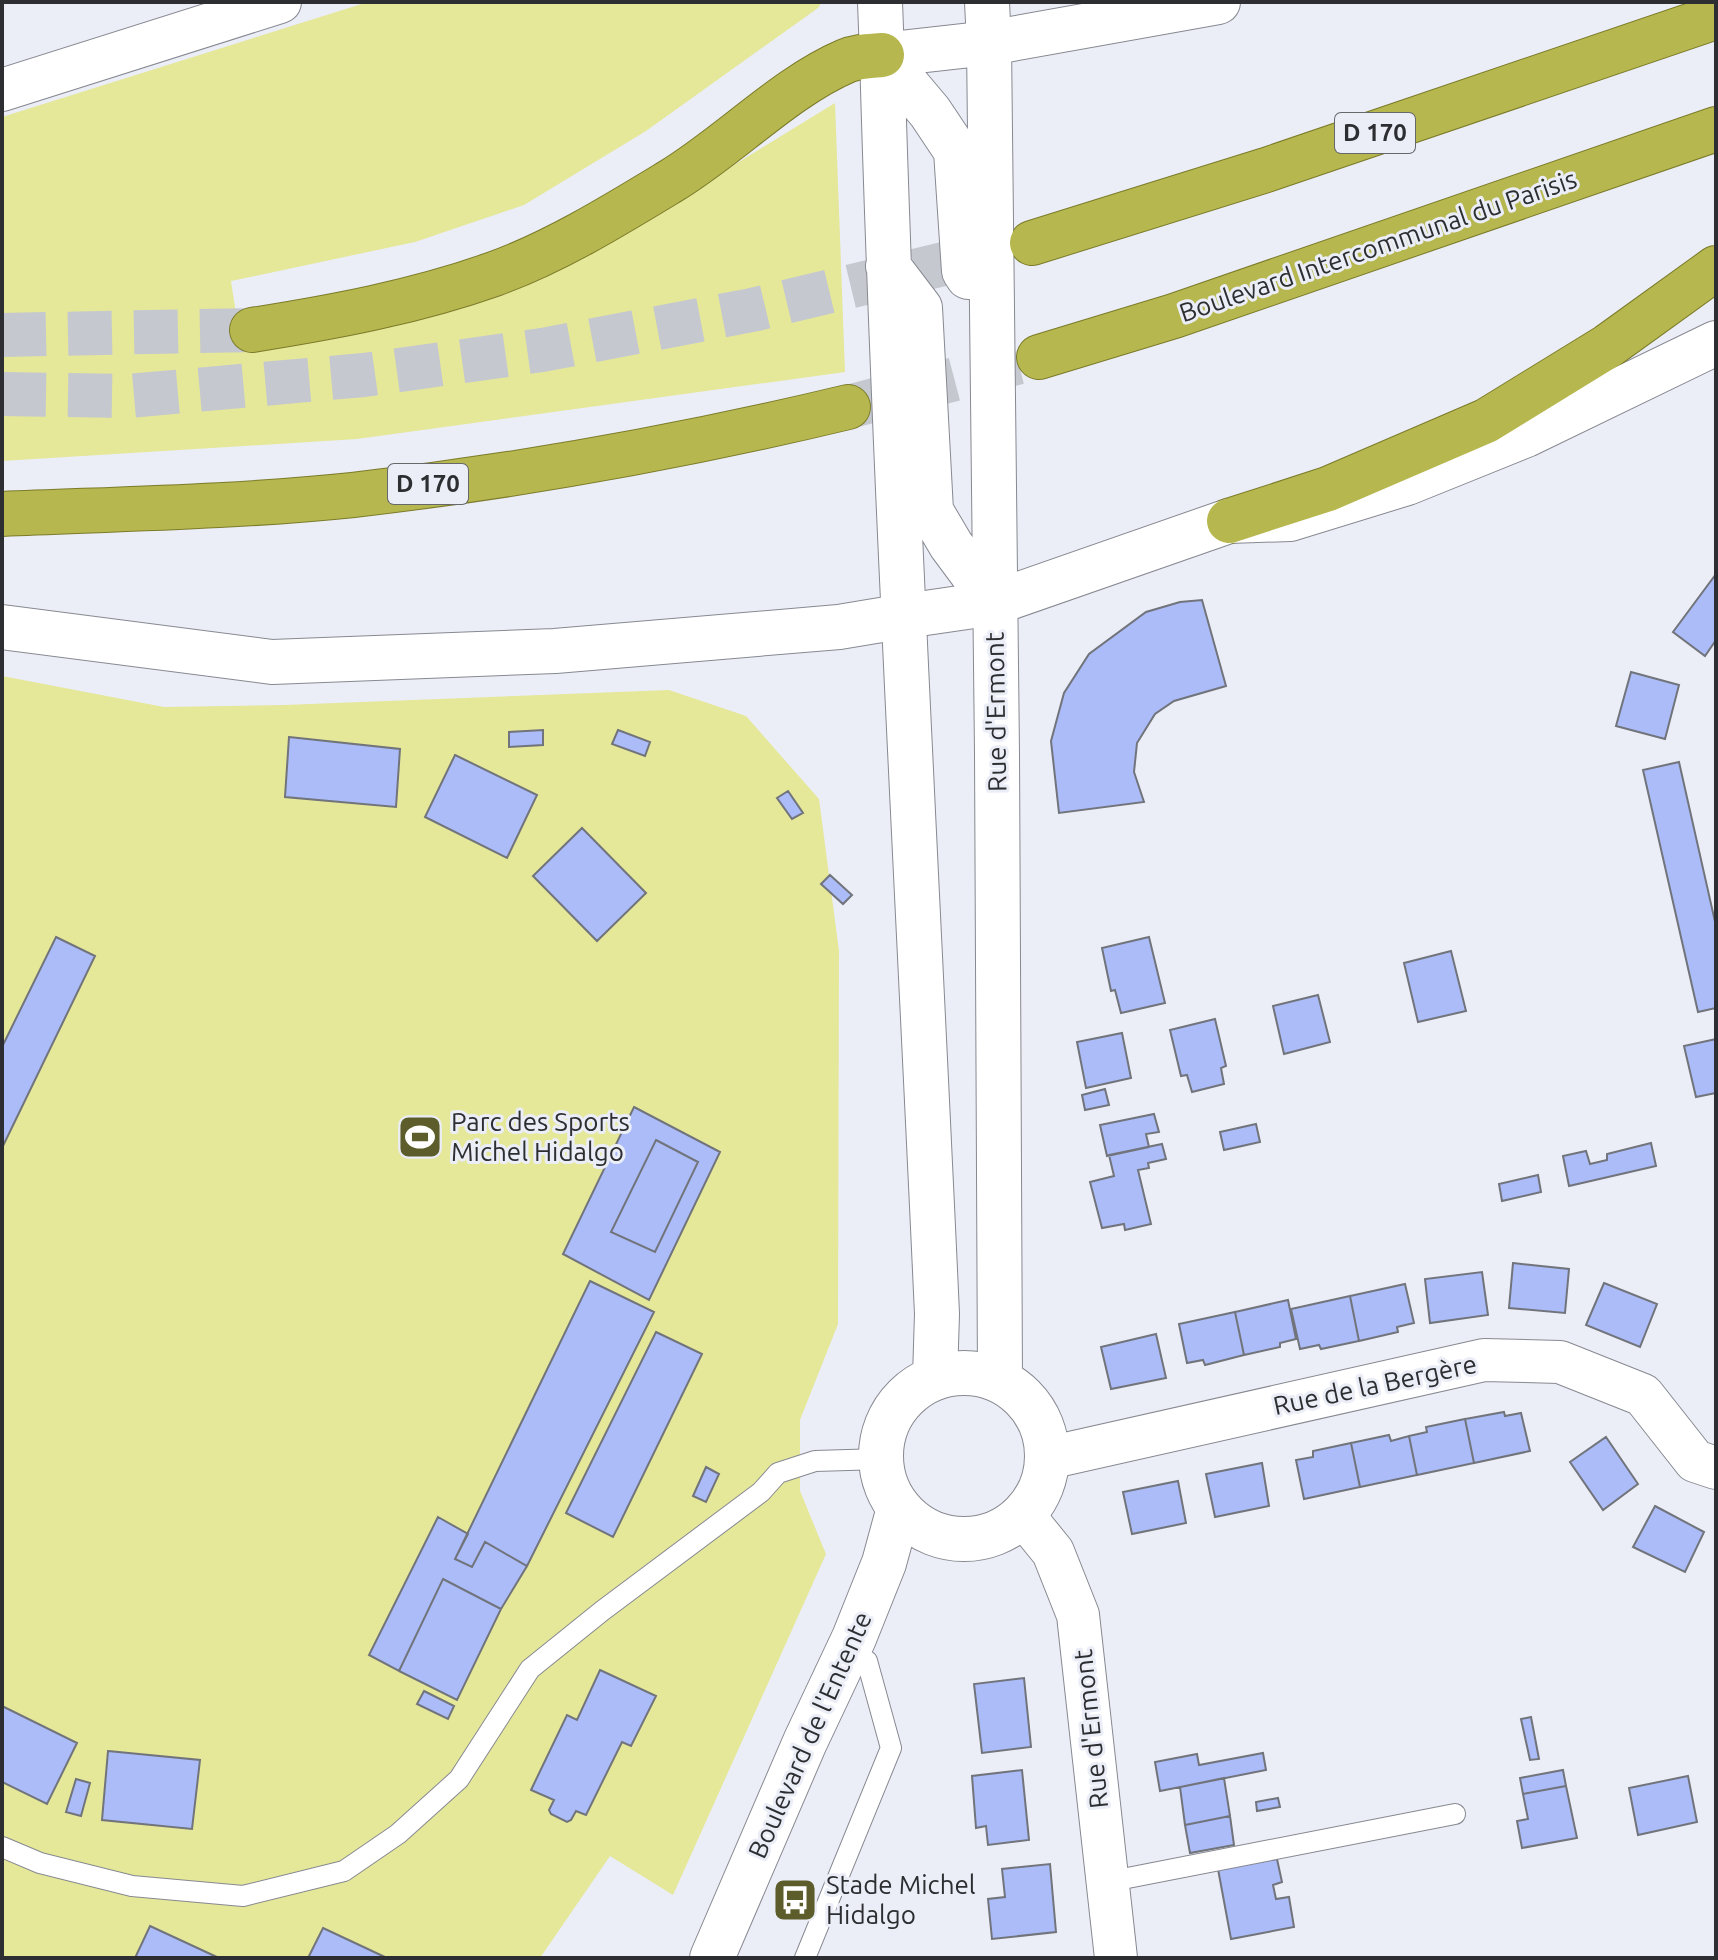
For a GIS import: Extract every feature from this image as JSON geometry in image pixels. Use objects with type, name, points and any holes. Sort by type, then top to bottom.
[{"type":"highway","name":"D 170","points":[[1032,243],[1266,170],[1716,17]]},
{"type":"highway","points":[[252,330],[343,315],[425,295],[496,273],[559,244],[673,180],[818,76],[849,60],[882,55]]},
{"type":"highway","name":"Boulevard Intercommunal du Parisis","points":[[1039,357],[1174,316],[1716,129]]},
{"type":"highway","points":[[1229,521],[1328,489],[1486,421],[1608,346],[1716,268]]},
{"type":"highway","name":"D 170","points":[[2,514],[352,495],[540,468],[750,431],[848,407]]},
{"type":"main road","points":[[880,2],[888,266],[936,1299],[935,1377]]},
{"type":"main road","points":[[882,55],[988,23],[1218,2]]},
{"type":"main road","name":"Rue d'Ermont","points":[[988,23],[998,769],[1000,1380]]},
{"type":"main road","points":[[882,55],[930,112],[956,151],[964,271],[993,312]]},
{"type":"main road","points":[[888,266],[920,308],[931,511],[951,545],[994,603]]},
{"type":"main road","points":[[2,627],[272,662],[555,651],[839,627],[994,603],[1229,521],[1290,519],[1407,483],[1526,435],[1716,343]]},
{"type":"main road","points":[[957,1372],[979,1373],[1000,1380],[1020,1394],[1036,1412],[1045,1435],[1048,1458],[1044,1479],[1036,1498],[1023,1515],[1004,1529],[982,1537],[959,1539],[936,1534],[916,1524],[899,1508],[886,1485],[881,1459],[884,1433],[894,1410],[912,1390],[935,1377],[957,1372]]},
{"type":"main road","name":"Boulevard de l'Entente","points":[[712,1958],[805,1742],[854,1638],[884,1563],[899,1508]]},
{"type":"main road","name":"Boulevard de l'Entente","points":[[742,1958],[903,1576],[923,1551],[936,1543],[959,1539]]},
{"type":"street","points":[[2,90],[280,2]]},
{"type":"street","name":"Rue de la Bergère","points":[[1048,1458],[1484,1360],[1560,1362],[1643,1395],[1695,1461],[1716,1468]]},
{"type":"street","name":"Rue d'Ermont","points":[[1023,1515],[1053,1552],[1078,1615],[1116,1958]]},
{"type":"lane","points":[[2,1847],[40,1863],[132,1886],[243,1896],[344,1871],[398,1834],[459,1779],[530,1669],[761,1492],[778,1473],[815,1461],[881,1459]]},
{"type":"lane","points":[[805,1958],[891,1748],[867,1661]]},
{"type":"lane","points":[[1107,1882],[1455,1814]]},
{"type":"green space","points":[[368,2],[822,2],[818,8],[646,131],[524,205],[415,242],[231,281],[239,333],[602,246],[835,103],[845,372],[357,439],[2,461],[2,117]]},
{"type":"green space","name":"Parc des Sports Michel Hidalgo","points":[[2,676],[164,707],[669,690],[746,716],[819,799],[839,951],[838,1324],[800,1420],[800,1491],[826,1554],[673,1895],[610,1856],[540,1958],[2,1958]]},
{"type":"building","points":[[1716,574],[1716,640],[1705,656],[1673,632]]},
{"type":"building","points":[[1202,600],[1226,686],[1174,701],[1155,714],[1137,743],[1134,772],[1144,802],[1059,813],[1051,741],[1064,693],[1089,654],[1146,612],[1180,602]]},
{"type":"building","points":[[1631,672],[1679,685],[1665,739],[1616,726]]},
{"type":"building","points":[[543,730],[543,745],[509,747],[509,732]]},
{"type":"building","points":[[618,730],[650,742],[645,756],[612,744]]},
{"type":"building","points":[[289,737],[400,749],[396,807],[285,797]]},
{"type":"building","points":[[455,755],[537,795],[507,858],[425,817]]},
{"type":"building","points":[[1679,762],[1716,926],[1716,1008],[1698,1012],[1643,770]]},
{"type":"building","points":[[788,791],[803,813],[792,819],[777,798]]},
{"type":"building","points":[[582,828],[646,893],[597,941],[533,876]]},
{"type":"building","points":[[830,875],[852,895],[843,904],[821,884]]},
{"type":"building","points":[[56,937],[95,956],[2,1148],[2,1047]]},
{"type":"building","points":[[1149,937],[1165,1003],[1121,1013],[1115,990],[1111,991],[1102,948]]},
{"type":"building","points":[[1451,951],[1466,1011],[1418,1022],[1404,963]]},
{"type":"building","points":[[1318,995],[1330,1042],[1284,1054],[1273,1006]]},
{"type":"building","points":[[1215,1019],[1226,1066],[1221,1068],[1224,1084],[1192,1092],[1187,1075],[1181,1076],[1170,1030]]},
{"type":"building","points":[[1122,1033],[1131,1078],[1086,1088],[1077,1042]]},
{"type":"building","points":[[1716,1039],[1716,1093],[1696,1097],[1684,1046]]},
{"type":"building","points":[[1105,1089],[1109,1105],[1085,1110],[1082,1095]]},
{"type":"building","points":[[634,1107],[720,1152],[649,1300],[563,1254]]},
{"type":"building","points":[[1154,1114],[1159,1132],[1146,1134],[1149,1147],[1107,1156],[1100,1125]]},
{"type":"building","points":[[1256,1124],[1260,1142],[1224,1150],[1220,1132]]},
{"type":"building","points":[[656,1140],[698,1162],[655,1252],[611,1232]]},
{"type":"building","points":[[1651,1143],[1656,1166],[1569,1186],[1563,1156],[1586,1151],[1590,1164],[1607,1160],[1607,1154]]},
{"type":"building","points":[[1162,1144],[1166,1159],[1148,1163],[1149,1168],[1138,1170],[1151,1224],[1125,1230],[1124,1224],[1102,1228],[1090,1182],[1114,1176],[1109,1155]]},
{"type":"building","points":[[1538,1175],[1541,1192],[1502,1201],[1499,1184]]},
{"type":"building","points":[[1513,1263],[1569,1269],[1565,1313],[1509,1308]]},
{"type":"building","points":[[1482,1272],[1488,1315],[1430,1323],[1425,1279]]},
{"type":"building","points":[[590,1281],[654,1312],[527,1566],[485,1542],[472,1567],[455,1559]]},
{"type":"building","points":[[1604,1283],[1657,1304],[1640,1347],[1586,1325]]},
{"type":"building","points":[[1405,1284],[1414,1323],[1397,1327],[1398,1332],[1359,1341],[1350,1296]]},
{"type":"building","points":[[1350,1296],[1359,1341],[1321,1349],[1319,1345],[1300,1349],[1291,1309]]},
{"type":"building","points":[[1288,1300],[1296,1339],[1280,1343],[1280,1347],[1244,1355],[1235,1312]]},
{"type":"building","points":[[1235,1312],[1244,1355],[1205,1365],[1203,1360],[1187,1363],[1179,1324]]},
{"type":"building","points":[[656,1332],[702,1354],[613,1537],[566,1513]]},
{"type":"building","points":[[1156,1334],[1166,1378],[1111,1389],[1101,1347]]},
{"type":"building","points":[[1504,1412],[1505,1416],[1521,1413],[1530,1451],[1474,1463],[1465,1419]]},
{"type":"building","points":[[1465,1419],[1474,1463],[1417,1475],[1409,1436],[1427,1432],[1426,1427]]},
{"type":"building","points":[[1389,1435],[1391,1441],[1409,1436],[1417,1475],[1360,1487],[1351,1443]]},
{"type":"building","points":[[1606,1437],[1638,1484],[1603,1510],[1570,1462]]},
{"type":"building","points":[[1351,1443],[1360,1487],[1304,1499],[1296,1460],[1313,1457],[1313,1451]]},
{"type":"building","points":[[1262,1463],[1269,1506],[1215,1517],[1206,1474]]},
{"type":"building","points":[[706,1467],[719,1474],[706,1502],[693,1496]]},
{"type":"building","points":[[1178,1481],[1186,1523],[1132,1534],[1123,1492]]},
{"type":"building","points":[[1655,1506],[1704,1532],[1685,1572],[1633,1547]]},
{"type":"building","points":[[438,1517],[468,1534],[455,1559],[472,1567],[485,1542],[527,1566],[501,1609],[443,1579],[399,1671],[369,1655]]},
{"type":"building","points":[[443,1579],[501,1609],[457,1700],[399,1671]]},
{"type":"building","points":[[600,1670],[656,1696],[631,1746],[622,1742],[586,1815],[576,1811],[567,1822],[551,1814],[549,1810],[554,1800],[531,1790],[567,1715],[577,1720]]},
{"type":"building","points":[[1024,1678],[1031,1747],[982,1753],[974,1684]]},
{"type":"building","points":[[424,1691],[454,1706],[448,1719],[417,1704]]},
{"type":"building","points":[[2,1706],[77,1743],[47,1804],[2,1782]]},
{"type":"building","points":[[1531,1717],[1539,1759],[1530,1760],[1521,1719]]},
{"type":"building","points":[[108,1751],[200,1760],[192,1829],[102,1820]]},
{"type":"building","points":[[1263,1753],[1266,1770],[1160,1791],[1155,1762],[1197,1754],[1199,1765]]},
{"type":"building","points":[[1022,1770],[1029,1840],[988,1845],[986,1826],[976,1828],[972,1776]]},
{"type":"building","points":[[1563,1770],[1566,1786],[1523,1794],[1520,1778]]},
{"type":"building","points":[[1688,1776],[1697,1822],[1638,1835],[1629,1788]]},
{"type":"building","points":[[1224,1778],[1230,1816],[1185,1825],[1180,1787]]},
{"type":"building","points":[[76,1779],[90,1783],[81,1816],[66,1812]]},
{"type":"building","points":[[1566,1786],[1577,1838],[1522,1848],[1517,1821],[1528,1819],[1523,1794]]},
{"type":"building","points":[[1278,1798],[1280,1807],[1257,1811],[1256,1802]]},
{"type":"building","points":[[1230,1816],[1234,1845],[1190,1853],[1185,1825]]},
{"type":"building","points":[[1277,1859],[1282,1882],[1273,1885],[1276,1899],[1289,1897],[1294,1927],[1231,1939],[1218,1869]]},
{"type":"building","points":[[1050,1864],[1056,1932],[992,1939],[988,1899],[1005,1897],[1002,1869]]},
{"type":"building","points":[[150,1926],[219,1958],[135,1958]]},
{"type":"building","points":[[323,1928],[387,1958],[308,1958]]},
{"type":"tunnel","points":[[2,394],[128,396],[364,375],[542,350],[752,310],[998,251]]},
{"type":"tunnel","points":[[2,335],[252,330]]},
{"type":"tunnel","points":[[848,407],[1028,360]]},
{"type":"place","name":"Parc des Sports Michel Hidalgo","points":[[420,1137]]},
{"type":"place","name":"Stade Michel Hidalgo","points":[[795,1900]]}]
